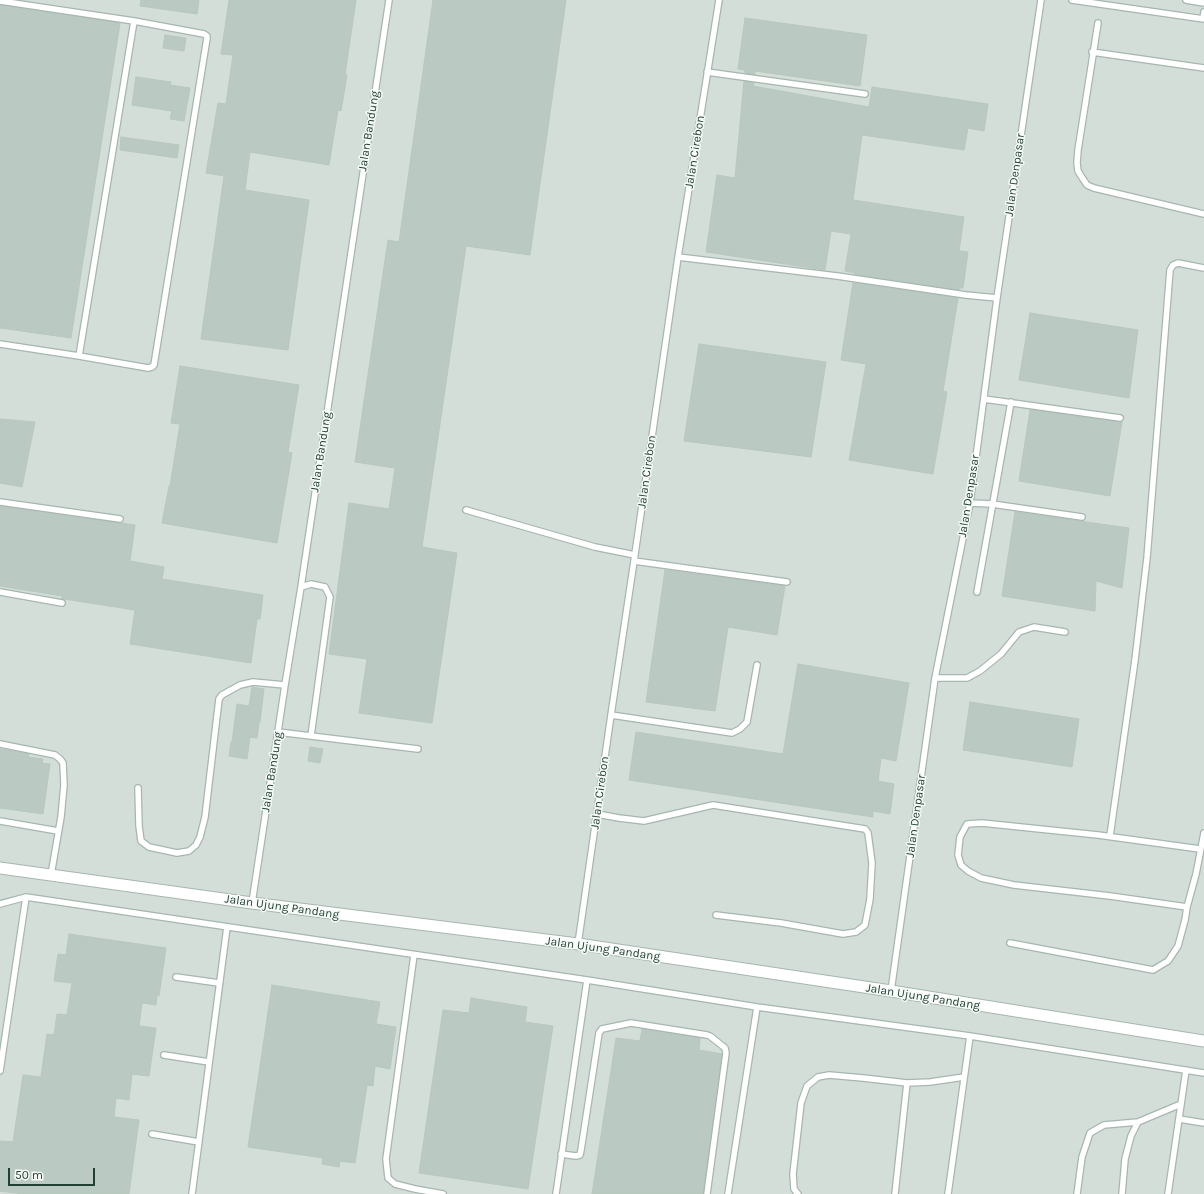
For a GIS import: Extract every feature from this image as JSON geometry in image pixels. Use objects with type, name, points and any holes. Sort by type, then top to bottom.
[{"type":"street","name":"Jalan Ujung Pandang","points":[[0,868],[252,903],[578,944],[891,991],[1204,1041]]},
{"type":"lane","points":[[0,0],[134,21],[204,34],[207,36],[154,365],[148,368],[0,344]]},
{"type":"lane","name":"Jalan Bandung","points":[[252,903],[389,0]]},
{"type":"lane","name":"Jalan Cirebon","points":[[578,944],[678,256],[719,0]]},
{"type":"lane","name":"Jalan Denpasar","points":[[891,991],[935,678],[970,503],[997,298],[1041,0]]},
{"type":"lane","points":[[1072,0],[1204,19],[1204,12]]},
{"type":"lane","points":[[1186,0],[1204,3]]},
{"type":"lane","points":[[80,356],[134,21]]},
{"type":"lane","points":[[1098,23],[1092,52],[1078,150],[1078,171],[1087,185],[1094,188],[1204,214]]},
{"type":"lane","points":[[1092,52],[1204,68]]},
{"type":"lane","points":[[707,72],[865,94]]},
{"type":"lane","points":[[678,256],[997,298]]},
{"type":"lane","points":[[1110,836],[1135,660],[1147,558],[1170,270],[1172,265],[1178,264],[1204,268]]},
{"type":"lane","points":[[984,399],[1120,418]]},
{"type":"lane","points":[[977,592],[1011,402]]},
{"type":"lane","points":[[0,502],[120,519]]},
{"type":"lane","points":[[970,503],[992,504],[1082,517]]},
{"type":"lane","points":[[466,510],[635,558],[787,582]]},
{"type":"lane","points":[[301,587],[311,584],[325,587],[330,596],[311,736]]},
{"type":"lane","points":[[0,592],[62,603]]},
{"type":"lane","points":[[935,678],[967,678],[980,671],[1002,654],[1019,632],[1034,628],[1065,632]]},
{"type":"lane","points":[[611,715],[732,733],[740,729],[747,722],[757,665]]},
{"type":"lane","points":[[138,788],[141,841],[149,847],[177,853],[189,851],[196,845],[200,837],[204,817],[219,699],[222,695],[240,685],[253,682],[285,685]]},
{"type":"lane","points":[[278,732],[418,749]]},
{"type":"lane","points":[[0,744],[55,755],[63,763],[64,785],[51,876]]},
{"type":"lane","points":[[597,814],[644,821],[713,805],[866,830],[868,834],[872,863],[870,899],[864,925],[856,932],[843,934],[781,923],[716,915]]},
{"type":"lane","points":[[0,821],[58,831]]},
{"type":"lane","points":[[1187,907],[1014,885],[981,878],[968,871],[961,865],[958,855],[960,837],[967,824],[982,823],[1110,836],[1200,849]]},
{"type":"lane","points":[[1010,943],[1153,970],[1168,960],[1178,946],[1196,874],[1204,833]]},
{"type":"lane","points":[[0,1071],[26,897]]},
{"type":"lane","points":[[0,904],[26,897],[758,1007],[970,1036],[1204,1073]]},
{"type":"lane","points":[[193,1194],[227,927]]},
{"type":"lane","points":[[414,955],[386,1159],[388,1178],[395,1184],[443,1194]]},
{"type":"lane","points":[[176,977],[219,983]]},
{"type":"lane","points":[[556,1194],[586,980]]},
{"type":"lane","points":[[728,1194],[758,1007]]},
{"type":"lane","points":[[561,1154],[576,1156],[580,1155],[599,1033],[602,1029],[631,1023],[707,1035],[725,1048],[726,1053],[707,1194]]},
{"type":"lane","points":[[948,1194],[970,1036]]},
{"type":"lane","points":[[164,1055],[209,1062]]},
{"type":"lane","points":[[1168,1194],[1186,1070]]},
{"type":"lane","points":[[798,1194],[794,1189],[793,1174],[802,1103],[807,1086],[818,1077],[829,1075],[907,1083],[930,1082],[964,1077]]},
{"type":"lane","points":[[895,1194],[907,1083]]},
{"type":"lane","points":[[1077,1194],[1082,1157],[1090,1133],[1104,1125],[1138,1122],[1181,1104]]},
{"type":"lane","points":[[1179,1119],[1204,1123]]},
{"type":"lane","points":[[1122,1194],[1125,1159],[1131,1136],[1138,1122]]},
{"type":"lane","points":[[152,1134],[199,1142]]},
{"type":"shaded area","points":[[0,0],[1204,0],[1204,1194],[0,1194]]},
{"type":"building","points":[[141,0],[199,0],[197,14],[140,6]]},
{"type":"building","points":[[229,0],[356,0],[345,75],[347,75],[341,111],[338,110],[329,165],[250,152],[245,190],[309,200],[288,350],[201,339],[224,176],[206,173],[218,103],[226,104],[233,55],[221,54]]},
{"type":"building","points":[[433,0],[566,0],[530,255],[466,246],[422,547],[457,553],[432,723],[359,713],[367,659],[329,654],[349,503],[389,509],[395,468],[355,462],[388,240],[399,242]]},
{"type":"building","points":[[0,5],[120,23],[71,338],[0,328]]},
{"type":"building","points":[[745,18],[867,35],[860,86],[755,71],[755,74],[745,73],[745,70],[738,69]]},
{"type":"building","points":[[165,35],[186,38],[184,51],[163,48]]},
{"type":"building","points":[[136,77],[171,82],[170,85],[190,88],[184,121],[170,119],[172,111],[132,105]]},
{"type":"building","points":[[744,81],[754,83],[753,86],[869,107],[872,87],[988,104],[984,131],[968,128],[964,150],[862,135],[853,200],[964,217],[959,251],[968,252],[963,288],[959,288],[959,290],[854,274],[855,273],[845,271],[851,234],[831,231],[825,270],[706,252],[717,175],[735,178]]},
{"type":"building","points":[[121,137],[179,145],[177,158],[120,150]]},
{"type":"building","points":[[853,283],[958,298],[943,391],[947,392],[933,474],[849,460],[866,364],[841,360]]},
{"type":"building","points":[[1030,313],[1138,330],[1129,398],[1019,380]]},
{"type":"building","points":[[699,344],[826,362],[811,457],[684,441]]},
{"type":"building","points":[[180,366],[299,385],[288,452],[292,453],[277,543],[162,523],[170,486],[180,424],[171,423]]},
{"type":"building","points":[[1030,410],[1122,422],[1110,496],[1019,481]]},
{"type":"building","points":[[0,419],[35,422],[22,487],[0,483]]},
{"type":"building","points":[[0,506],[135,525],[130,561],[164,567],[162,579],[263,595],[260,619],[257,619],[251,663],[130,644],[135,610],[62,599],[62,596],[0,586]]},
{"type":"building","points":[[1015,512],[1129,528],[1122,588],[1096,581],[1095,611],[1002,596]]},
{"type":"building","points":[[665,570],[785,586],[777,635],[728,627],[715,711],[646,702]]},
{"type":"building","points":[[798,664],[909,683],[896,761],[881,758],[878,781],[894,784],[890,814],[873,811],[873,817],[629,780],[636,732],[783,754]]},
{"type":"building","points":[[252,687],[264,689],[257,738],[250,737],[247,759],[229,756],[237,704],[249,706]]},
{"type":"building","points":[[970,702],[1079,719],[1072,767],[963,750]]},
{"type":"building","points":[[310,747],[323,749],[320,763],[308,761]]},
{"type":"building","points":[[0,749],[29,754],[28,757],[43,759],[42,763],[50,764],[43,814],[0,808]]},
{"type":"building","points":[[69,934],[166,948],[159,996],[157,995],[156,1005],[142,1003],[139,1026],[156,1028],[149,1076],[132,1074],[129,1100],[116,1098],[114,1117],[139,1120],[129,1194],[22,1194],[0,1191],[0,1141],[13,1142],[23,1075],[41,1077],[47,1034],[54,1035],[57,1014],[67,1015],[72,983],[54,981],[58,954],[66,955]]},
{"type":"building","points":[[272,985],[380,1002],[376,1024],[396,1027],[390,1069],[375,1066],[373,1086],[367,1085],[355,1163],[340,1161],[339,1167],[322,1164],[323,1158],[248,1147]]},
{"type":"building","points":[[471,998],[527,1007],[525,1022],[553,1026],[528,1189],[419,1173],[443,1010],[469,1013]]},
{"type":"building","points":[[642,1029],[700,1038],[699,1050],[722,1054],[703,1194],[592,1194],[616,1038],[640,1041]]}]
